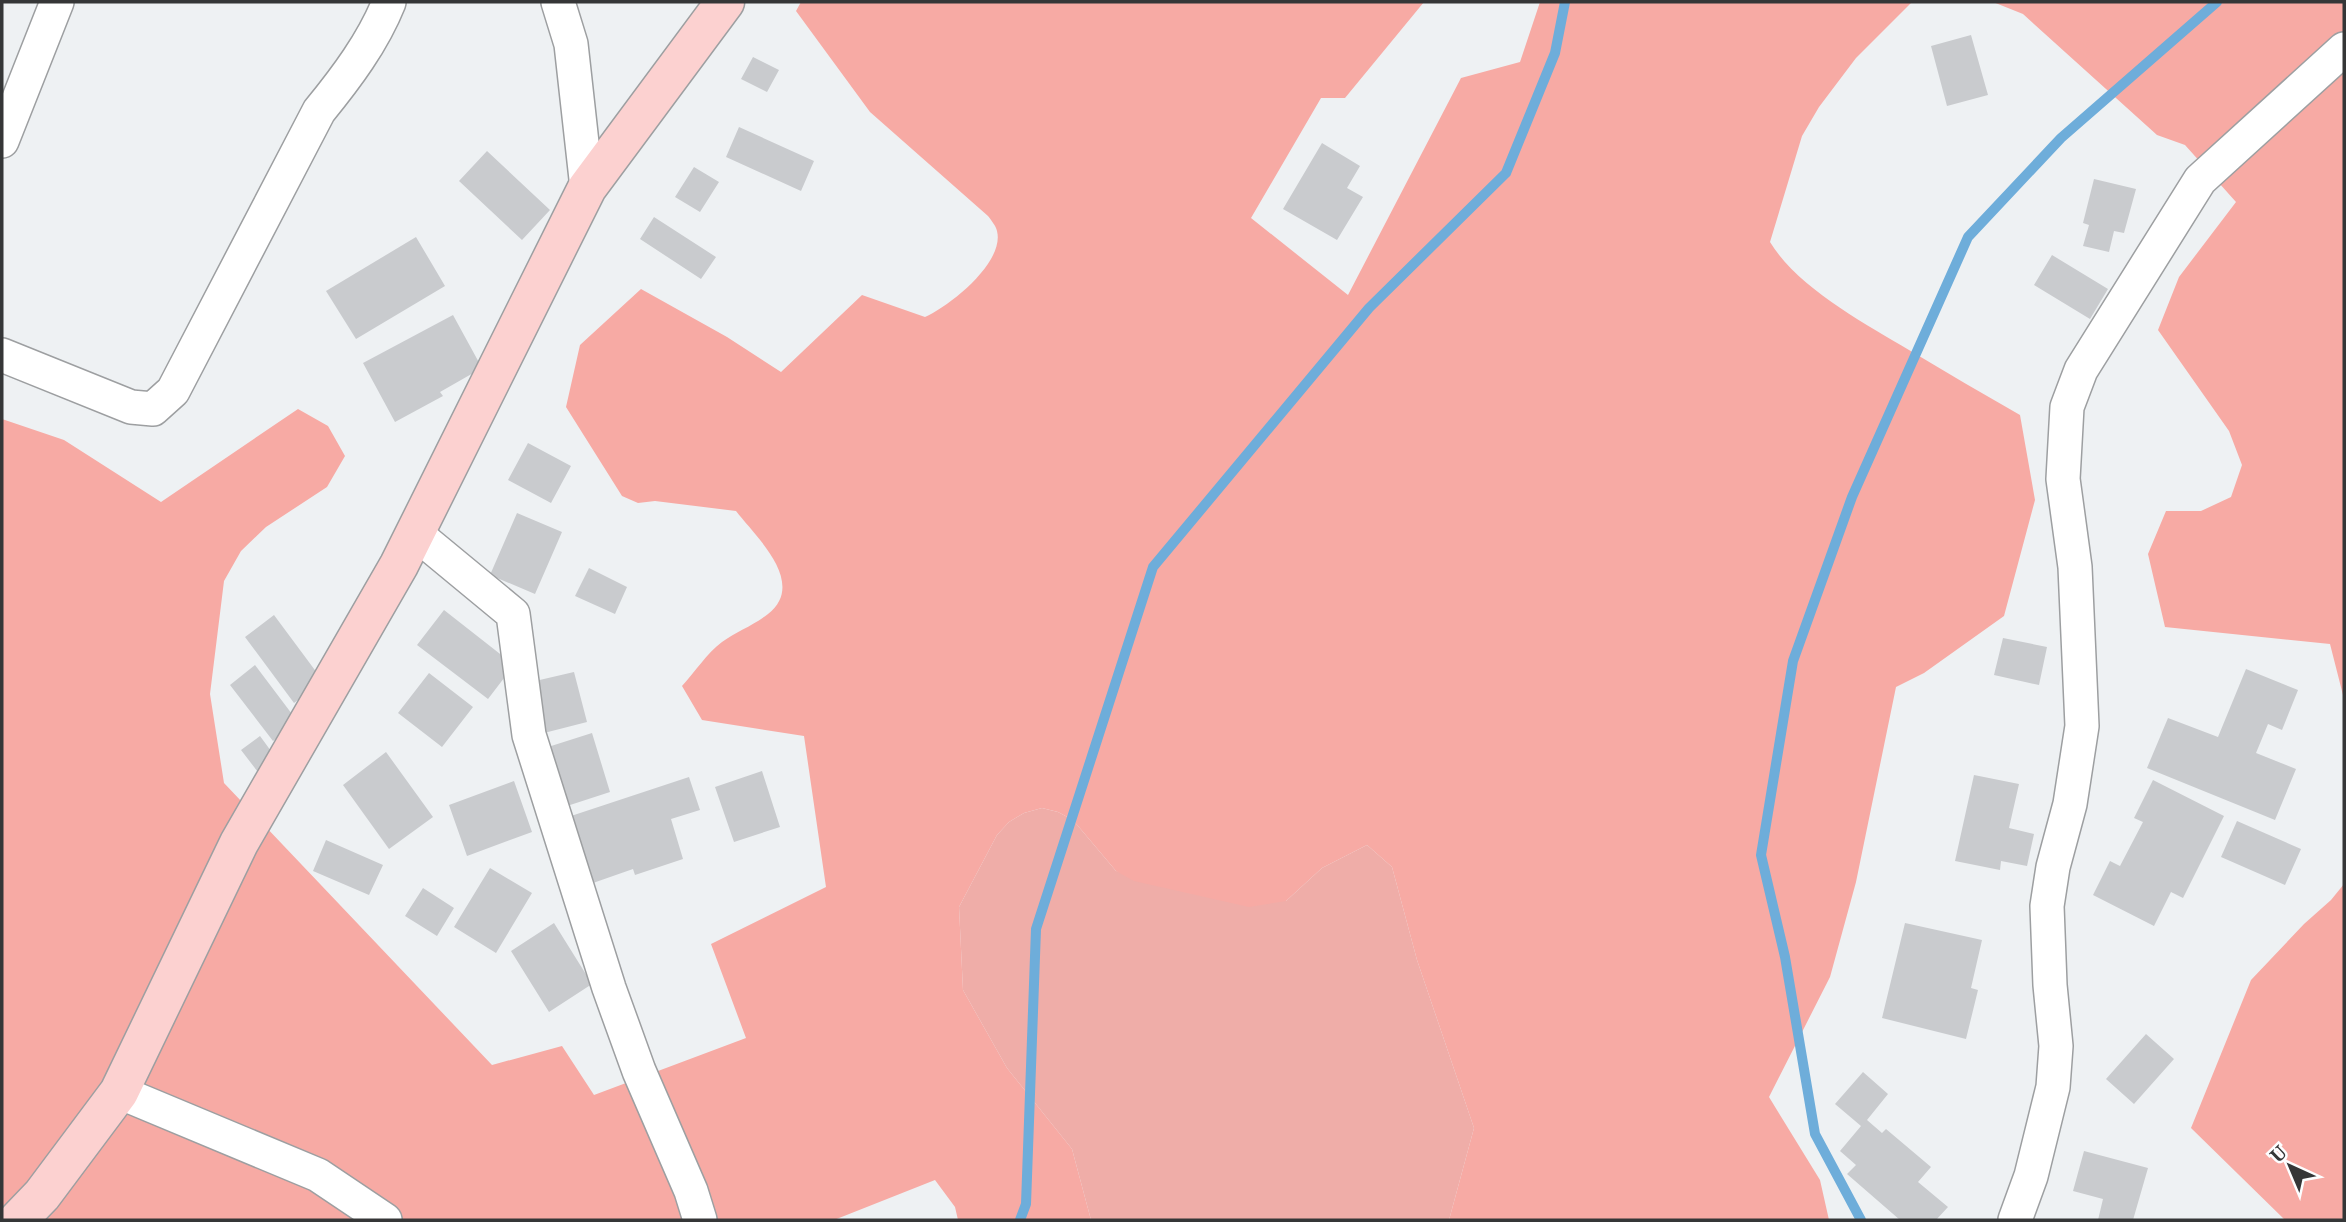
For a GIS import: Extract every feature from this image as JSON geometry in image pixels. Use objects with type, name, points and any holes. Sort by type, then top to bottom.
[{"type":"street","points":[[2,141],[57,2]]},
{"type":"street","points":[[2,355],[131,407],[153,408],[173,391],[319,111],[376,31],[389,2]]},
{"type":"street","points":[[558,2],[571,44],[587,188]]},
{"type":"street","points":[[18,1220],[42,1195],[119,1092],[239,843],[400,565],[587,188],[725,2]]},
{"type":"street","points":[[2015,1220],[2031,1177],[2053,1087],[2056,1046],[2047,906],[2053,867],[2070,804],[2082,726],[2075,567],[2063,479],[2067,407],[2081,370],[2200,180],[2344,49]]},
{"type":"street","points":[[415,533],[513,614],[529,735],[609,988],[639,1072],[691,1191],[700,1220]]},
{"type":"street","points":[[119,1092],[318,1175],[385,1220]]},
{"type":"shaded area","points":[[801,2],[1424,2],[1345,98],[1321,98],[1251,218],[1348,295],[1461,78],[1520,62],[1540,2],[1912,2],[1856,58],[1819,107],[1802,136],[1770,242],[1797,274],[1833,303],[2020,415],[2035,500],[2004,616],[1924,673],[1896,687],[1856,882],[1830,977],[1769,1097],[1820,1180],[1829,1220],[1449,1220],[1474,1128],[1417,960],[1392,867],[1367,845],[1322,868],[1286,901],[1249,907],[1134,881],[1116,871],[1073,820],[1042,808],[1024,813],[1009,822],[997,835],[959,907],[963,990],[1007,1068],[1072,1149],[1091,1220],[958,1220],[955,1207],[935,1180],[834,1220],[2,1220],[2,419],[64,440],[161,502],[298,409],[328,426],[345,456],[327,487],[266,527],[241,551],[224,581],[210,694],[224,783],[492,1065],[562,1046],[594,1095],[746,1038],[711,944],[826,887],[804,736],[702,720],[682,686],[717,646],[757,622],[779,602],[781,575],[766,547],[736,511],[655,501],[638,503],[622,496],[566,407],[580,345],[641,289],[727,337],[781,372],[862,295],[925,317],[961,293],[993,256],[997,231],[991,219],[870,112],[796,11]]},
{"type":"shaded area","points":[[1993,2],[2344,2],[2344,699],[2330,644],[2165,627],[2148,554],[2166,511],[2201,511],[2231,497],[2242,465],[2229,431],[2158,330],[2179,277],[2236,202],[2185,145],[2157,135],[2023,14]]},
{"type":"shaded area","points":[[1042,808],[1073,820],[1116,871],[1286,901],[1322,868],[1367,845],[1392,867],[1417,960],[1474,1128],[1449,1220],[1091,1220],[1072,1149],[1007,1068],[963,990],[959,907],[997,835],[1009,822],[1024,813]]},
{"type":"shaded area","points":[[2344,884],[2344,1220],[2285,1220],[2191,1128],[2251,980]]},
{"type":"building","points":[[1971,35],[1988,95],[1947,106],[1931,46]]},
{"type":"building","points":[[753,57],[779,70],[767,92],[741,79]]},
{"type":"building","points":[[739,127],[814,161],[801,191],[726,157]]},
{"type":"building","points":[[1322,143],[1360,166],[1347,188],[1363,197],[1337,240],[1283,209]]},
{"type":"building","points":[[487,151],[550,210],[522,240],[459,181]]},
{"type":"building","points":[[694,167],[719,182],[700,212],[675,197]]},
{"type":"building","points":[[2094,179],[2136,189],[2124,233],[2114,231],[2109,252],[2083,246],[2089,225],[2083,223]]},
{"type":"building","points":[[654,217],[716,257],[701,279],[640,239]]},
{"type":"building","points":[[416,237],[445,286],[356,339],[326,291]]},
{"type":"building","points":[[2052,255],[2108,289],[2090,319],[2034,285]]},
{"type":"building","points":[[453,315],[482,368],[440,392],[443,396],[395,422],[363,363]]},
{"type":"building","points":[[528,443],[571,466],[551,503],[508,480]]},
{"type":"building","points":[[517,513],[562,532],[535,594],[490,575]]},
{"type":"building","points":[[589,568],[627,587],[615,614],[575,596]]},
{"type":"building","points":[[444,610],[514,665],[488,699],[417,645]]},
{"type":"building","points":[[274,615],[323,681],[294,703],[245,637]]},
{"type":"building","points":[[2003,638],[2047,647],[2039,685],[1994,675]]},
{"type":"building","points":[[255,665],[298,722],[273,741],[230,685]]},
{"type":"building","points":[[2246,669],[2298,690],[2282,730],[2268,724],[2256,753],[2296,769],[2275,820],[2147,768],[2168,718],[2218,737]]},
{"type":"building","points":[[574,672],[587,722],[544,733],[531,682]]},
{"type":"building","points":[[429,673],[473,707],[442,747],[398,713]]},
{"type":"building","points":[[592,733],[610,792],[567,806],[548,747]]},
{"type":"building","points":[[260,736],[279,762],[261,776],[241,750]]},
{"type":"building","points":[[386,752],[433,817],[389,849],[343,785]]},
{"type":"building","points":[[762,771],[780,827],[734,842],[715,787]]},
{"type":"building","points":[[1974,775],[2019,784],[2009,828],[2034,834],[2027,866],[2001,861],[2000,870],[1955,861]]},
{"type":"building","points":[[689,777],[700,810],[671,819],[683,859],[635,875],[633,869],[593,883],[571,816]]},
{"type":"building","points":[[2153,780],[2224,816],[2183,898],[2171,892],[2154,926],[2093,895],[2110,861],[2120,866],[2143,822],[2134,818]]},
{"type":"building","points":[[514,781],[532,832],[467,856],[449,805]]},
{"type":"building","points":[[2237,821],[2301,849],[2285,885],[2221,857]]},
{"type":"building","points":[[326,840],[383,865],[369,895],[313,871]]},
{"type":"building","points":[[490,868],[532,893],[496,953],[454,927]]},
{"type":"building","points":[[423,888],[454,908],[437,936],[405,916]]},
{"type":"building","points":[[554,923],[592,984],[549,1012],[511,951]]},
{"type":"building","points":[[1905,923],[1982,940],[1971,988],[1978,990],[1966,1039],[1882,1018]]},
{"type":"building","points":[[2146,1034],[2174,1059],[2134,1104],[2106,1079]]},
{"type":"building","points":[[1863,1072],[1888,1094],[1867,1120],[1882,1133],[1886,1129],[1931,1167],[1918,1182],[1948,1207],[1936,1220],[1900,1220],[1847,1174],[1856,1165],[1840,1151],[1861,1126],[1835,1104]]},
{"type":"building","points":[[2084,1151],[2148,1168],[2133,1220],[2098,1220],[2103,1199],[2073,1191]]},
{"type":"waterway","points":[[1020,1220],[1026,1204],[1036,929],[1153,567],[1369,308],[1506,173],[1555,53],[1565,2]]},
{"type":"waterway","points":[[1861,1220],[1815,1134],[1785,957],[1761,855],[1793,661],[1852,497],[1968,237],[2061,138],[2217,2]]}]
